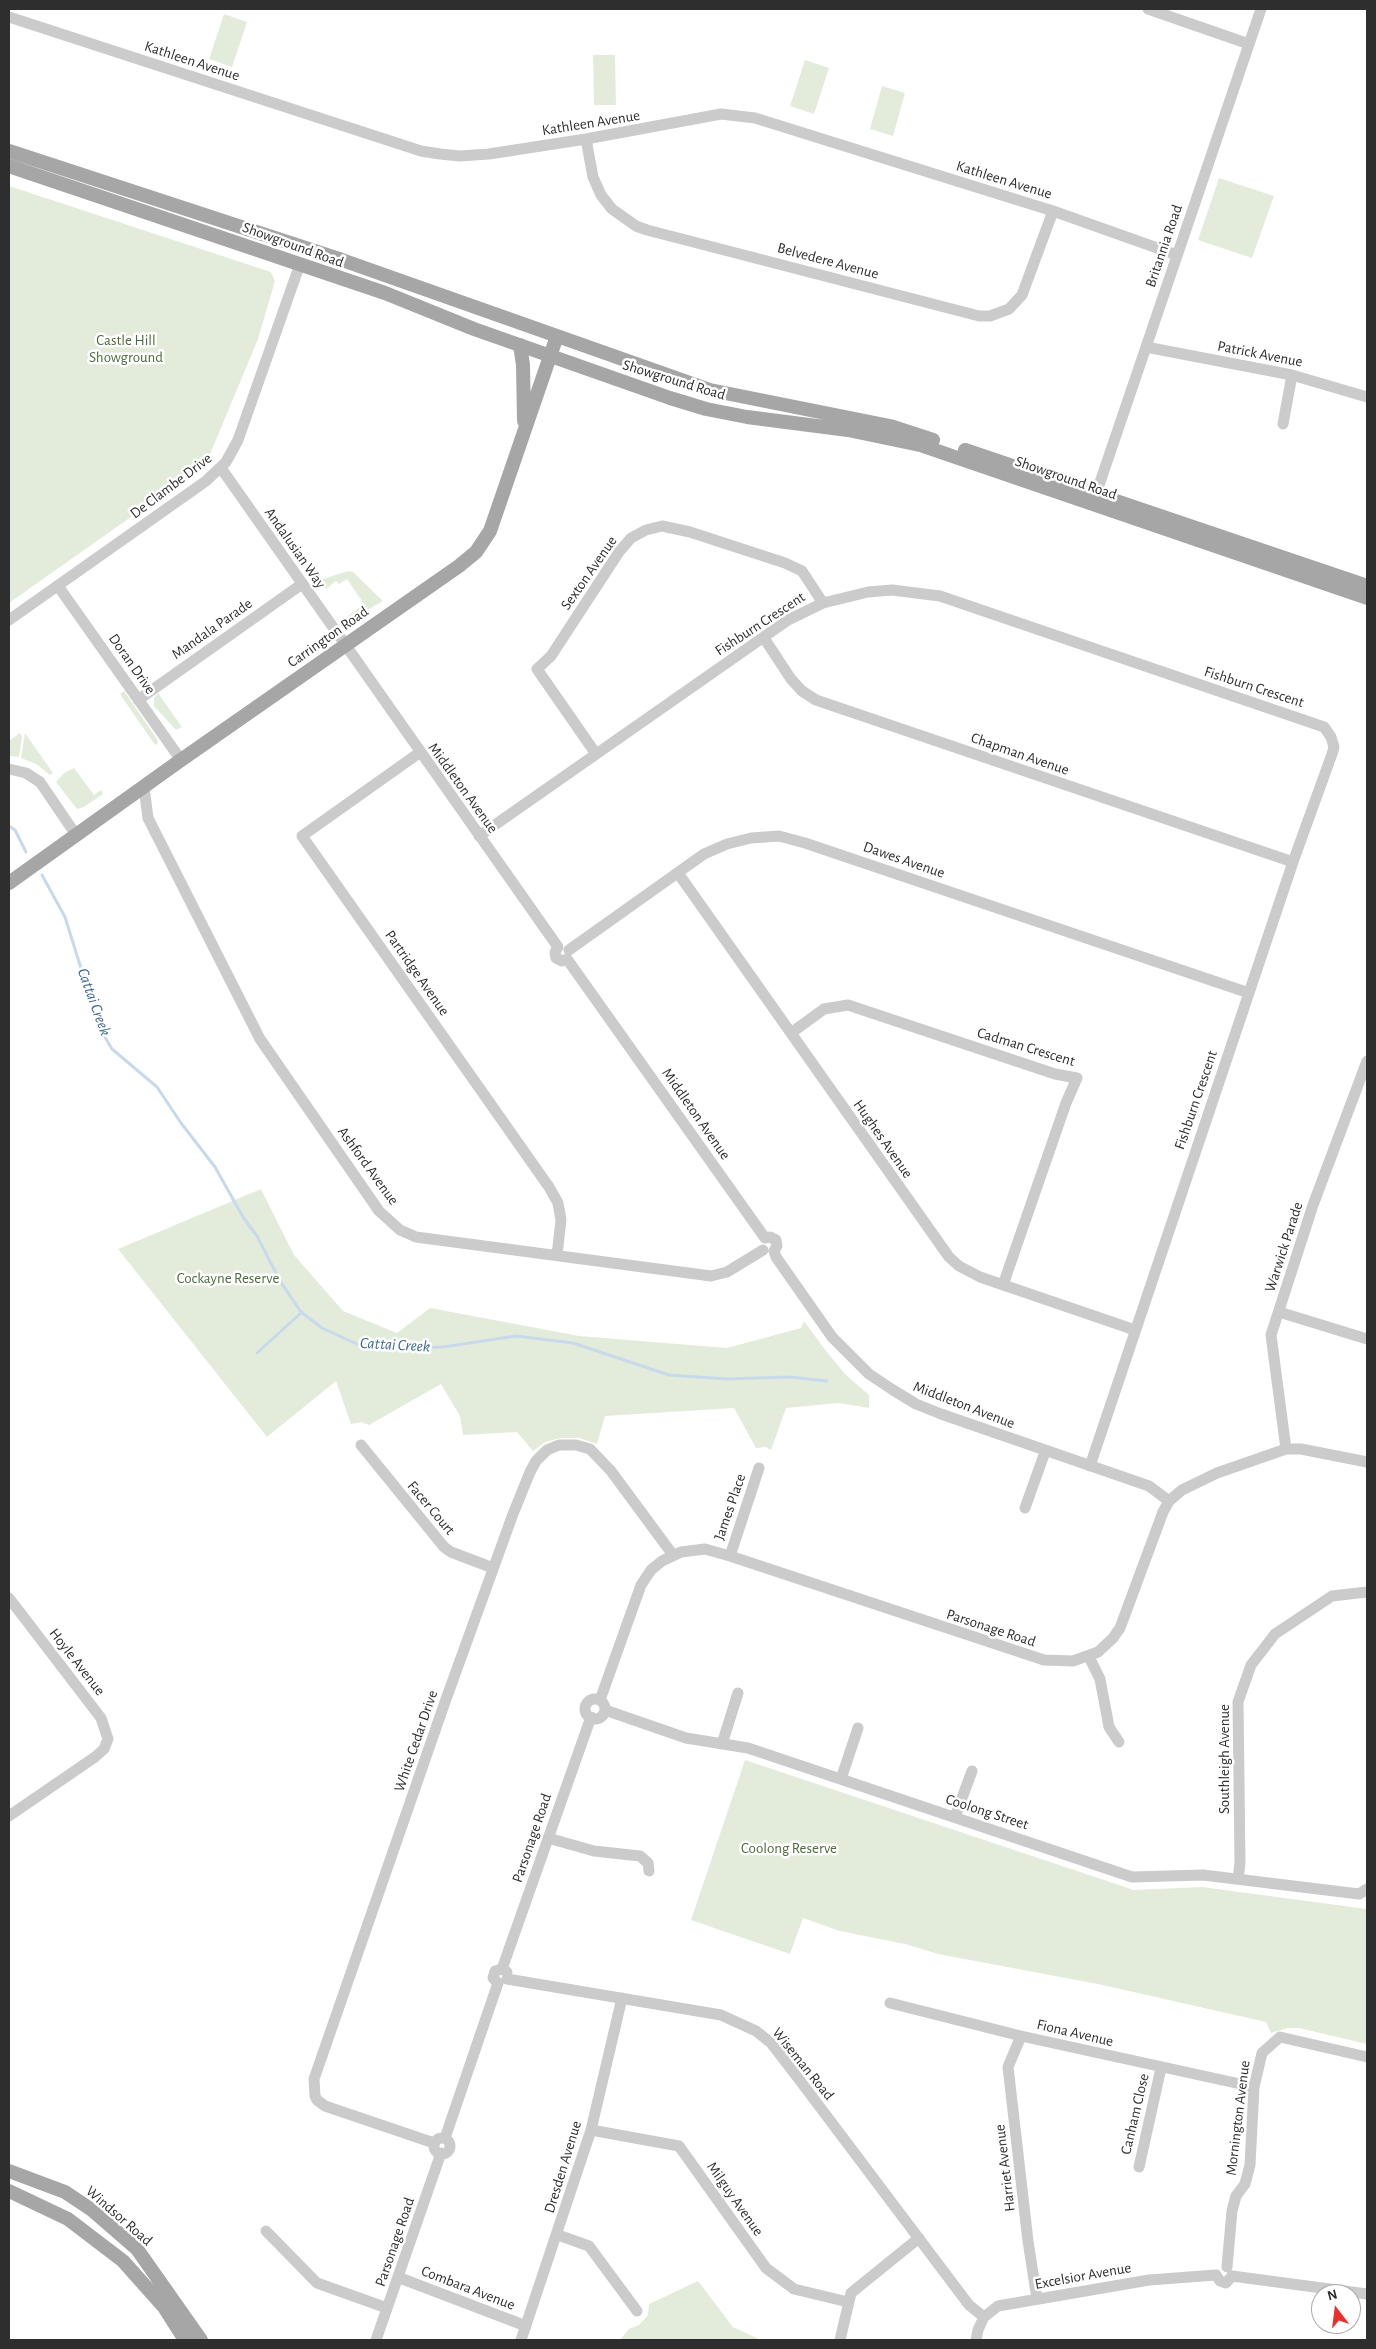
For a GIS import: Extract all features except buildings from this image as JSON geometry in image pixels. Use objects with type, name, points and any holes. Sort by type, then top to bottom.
[{"type":"main road","name":"Showground Road","points":[[9,151],[305,249],[710,390],[890,426],[1367,586]]},
{"type":"main road","name":"Showground Road","points":[[9,166],[300,264],[550,356],[706,409],[755,418],[848,430],[920,445],[1367,598]]},
{"type":"main road","points":[[300,264],[305,249]]},
{"type":"main road","name":"Carrington Road","points":[[9,884],[181,760],[459,566],[476,552],[490,531],[557,336]]},
{"type":"main road","points":[[520,345],[523,365],[524,429]]},
{"type":"main road","name":"Windsor Road","points":[[9,2171],[65,2192],[92,2210],[137,2249],[201,2340]]},
{"type":"main road","name":"Windsor Road","points":[[9,2191],[68,2219],[123,2261],[164,2307],[186,2340]]},
{"type":"street","points":[[1148,9],[1249,44]]},
{"type":"street","name":"Britannia Road","points":[[1096,494],[1261,9]]},
{"type":"street","name":"Kathleen Avenue","points":[[9,17],[422,151],[440,154],[474,156],[586,139],[721,114],[755,118],[1053,211],[1177,255]]},
{"type":"street","name":"Belvedere Avenue","points":[[586,139],[593,177],[601,195],[612,209],[636,226],[979,316],[1001,313],[1016,303],[1022,295],[1053,211]]},
{"type":"street","name":"De Clambe Drive","points":[[9,620],[221,468],[231,456],[300,264]]},
{"type":"street","name":"Patrick Avenue","points":[[1146,347],[1292,375],[1367,397]]},
{"type":"street","points":[[1283,424],[1292,375]]},
{"type":"street","name":"Andalusian Way","points":[[221,468],[345,645]]},
{"type":"street","name":"Sexton Avenue","points":[[596,754],[537,670],[551,656],[619,552],[632,538],[646,530],[662,526],[690,532],[785,563],[802,571],[822,603]]},
{"type":"street","name":"Mandala Parade","points":[[138,700],[302,584]]},
{"type":"street","name":"Doran Drive","points":[[58,586],[181,760]]},
{"type":"street","name":"Fishburn Crescent","points":[[480,836],[788,620],[822,603],[859,594],[892,590],[940,596],[1324,727],[1331,737],[1334,747],[1293,862],[1090,1466]]},
{"type":"street","name":"Chapman Avenue","points":[[764,638],[797,685],[816,700],[1293,862]]},
{"type":"street","name":"Middleton Avenue","points":[[345,645],[419,753],[558,947],[564,946],[568,955],[767,1246],[832,1337],[869,1374],[916,1404],[1045,1452],[1149,1486],[1169,1501]]},
{"type":"street","name":"Partridge Avenue","points":[[419,753],[302,836],[549,1187],[558,1203],[561,1220],[557,1256]]},
{"type":"street","points":[[9,769],[26,773],[40,782],[76,835]]},
{"type":"street","name":"Ashford Avenue","points":[[144,787],[148,818],[260,1040],[379,1211],[389,1222],[400,1230],[416,1237],[711,1276],[727,1272],[767,1246]]},
{"type":"street","name":"Dawes Avenue","points":[[568,955],[704,854],[727,844],[751,838],[779,836],[805,843],[1249,993]]},
{"type":"street","name":"Hughes Avenue","points":[[678,873],[949,1257],[967,1271],[1135,1330]]},
{"type":"street","name":"Cadman Crescent","points":[[791,1033],[824,1009],[848,1006],[1055,1074],[1077,1078],[1066,1103],[1003,1285]]},
{"type":"street","name":"Warwick Parade","points":[[1286,1449],[1271,1335],[1313,1205],[1367,1061]]},
{"type":"street","points":[[1278,1312],[1367,1339]]},
{"type":"street","name":"Facer Court","points":[[361,1445],[444,1547],[450,1552],[494,1568]]},
{"type":"street","name":"White Cedar Drive","points":[[440,2140],[326,2106],[317,2100],[315,2096],[314,2080],[494,1568],[530,1472],[541,1455],[559,1445],[576,1445],[590,1449],[601,1458],[673,1555]]},
{"type":"street","name":"Parsonage Road","points":[[602,1705],[641,1585],[651,1570],[673,1555],[697,1549],[730,1556],[1044,1660],[1073,1661],[1089,1657],[1106,1645],[1120,1628],[1163,1512],[1169,1501],[1190,1485],[1286,1449],[1301,1449],[1367,1462]]},
{"type":"street","points":[[1025,1508],[1045,1452]]},
{"type":"street","name":"James Place","points":[[730,1556],[759,1468]]},
{"type":"street","name":"Southleigh Avenue","points":[[1238,1879],[1240,1863],[1238,1702],[1251,1665],[1275,1634],[1332,1596],[1367,1592]]},
{"type":"street","name":"Hoyle Avenue","points":[[9,1598],[101,1718],[108,1739],[104,1749],[9,1816]]},
{"type":"street","points":[[1089,1657],[1100,1679],[1109,1727],[1119,1742]]},
{"type":"street","points":[[722,1744],[738,1693]]},
{"type":"street","points":[[594,1699],[602,1705],[600,1717],[591,1718],[586,1711],[586,1705],[594,1699]]},
{"type":"street","name":"Coolong Street","points":[[602,1705],[686,1738],[748,1748],[1132,1877],[1198,1875],[1359,1894],[1367,1889]]},
{"type":"street","name":"Parsonage Road","points":[[376,2340],[400,2278],[441,2154],[436,2151],[502,1977],[548,1838],[591,1718]]},
{"type":"street","points":[[841,1779],[858,1728]]},
{"type":"street","points":[[955,1817],[972,1771]]},
{"type":"street","points":[[548,1838],[594,1850],[640,1856],[648,1863],[649,1871]]},
{"type":"street","name":"Wiseman Road","points":[[502,1977],[721,2015],[744,2024],[763,2037],[798,2078],[969,2305],[984,2316]]},
{"type":"street","name":"Dresden Avenue","points":[[521,2340],[558,2235],[591,2130],[622,1998]]},
{"type":"street","name":"Fiona Avenue","points":[[890,2003],[1021,2036],[1160,2068],[1254,2087]]},
{"type":"street","name":"Harriet Avenue","points":[[1021,2036],[1008,2067],[1028,2241],[1037,2299]]},
{"type":"street","name":"Mornington Avenue","points":[[1230,2271],[1232,2211],[1236,2196],[1245,2184],[1250,2166],[1254,2087],[1262,2054],[1280,2037],[1367,2057]]},
{"type":"street","name":"Canham Close","points":[[1139,2167],[1160,2068]]},
{"type":"street","name":"Milguy Avenue","points":[[591,2130],[679,2146],[766,2268],[794,2289],[848,2302]]},
{"type":"street","points":[[266,2231],[317,2283],[388,2308]]},
{"type":"street","points":[[558,2235],[589,2246],[638,2312]]},
{"type":"street","points":[[840,2340],[848,2302],[855,2289],[919,2238]]},
{"type":"street","name":"Excelsior Avenue","points":[[984,2316],[998,2306],[1172,2277],[1216,2275],[1219,2268],[1230,2271]]},
{"type":"street","points":[[1230,2271],[1367,2294]]},
{"type":"street","name":"Combara Avenue","points":[[400,2278],[526,2326]]},
{"type":"street","points":[[976,2340],[984,2316]]},
{"type":"green space","points":[[224,14],[247,22],[232,67],[209,59]]},
{"type":"green space","points":[[593,55],[615,55],[616,105],[594,105]]},
{"type":"green space","points":[[805,60],[829,68],[814,114],[790,106]]},
{"type":"green space","points":[[882,86],[905,93],[893,136],[870,129]]},
{"type":"green space","points":[[1219,178],[1274,196],[1252,258],[1198,240]]},
{"type":"green space","name":"Castle Hill Showground","points":[[9,186],[271,272],[275,281],[258,339],[206,464],[9,603]]},
{"type":"green space","points":[[348,571],[353,572],[383,601],[348,619],[345,618],[364,604],[347,579],[339,584],[336,581],[326,589],[320,580]]},
{"type":"green space","points":[[124,691],[157,739],[158,743],[155,745],[120,694]]},
{"type":"green space","points":[[158,693],[182,727],[176,730],[154,706],[154,698]]},
{"type":"green space","points":[[20,733],[22,736],[19,757],[9,756],[9,741]]},
{"type":"green space","points":[[25,733],[53,773],[50,775],[36,764],[21,758]]},
{"type":"green space","points":[[74,768],[94,795],[101,790],[103,794],[84,807],[77,809],[56,782],[64,773]]},
{"type":"green space","name":"Cockayne Reserve","points":[[261,1189],[294,1255],[343,1311],[397,1333],[430,1308],[579,1336],[727,1348],[801,1328],[804,1321],[846,1375],[869,1395],[869,1408],[839,1403],[786,1408],[771,1450],[766,1447],[756,1448],[734,1408],[605,1416],[597,1444],[579,1438],[561,1438],[545,1442],[533,1451],[517,1432],[463,1435],[460,1416],[441,1384],[369,1425],[361,1422],[351,1424],[336,1381],[267,1437],[118,1249]]},
{"type":"green space","name":"Coolong Reserve","points":[[745,1760],[1134,1890],[1202,1887],[1367,1909],[1367,2044],[1299,2028],[1288,2028],[1271,2033],[1266,2022],[1098,1984],[938,1954],[905,1944],[840,1931],[803,1918],[790,1954],[691,1920]]},
{"type":"green space","points":[[698,2281],[733,2327],[761,2340],[620,2340],[629,2329],[639,2325],[648,2315],[649,2304]]},
{"type":"waterway","name":"Cattai Creek","points":[[9,826],[15,830],[26,852]]},
{"type":"waterway","name":"Cattai Creek","points":[[42,875],[65,917],[100,1029],[112,1049],[157,1087],[181,1123],[215,1167],[243,1217],[257,1236],[280,1281],[301,1312],[322,1328],[357,1344],[398,1348],[443,1347],[516,1336],[573,1343],[669,1375],[727,1379],[789,1377],[827,1381]]},
{"type":"waterway","points":[[257,1353],[302,1312]]}]
